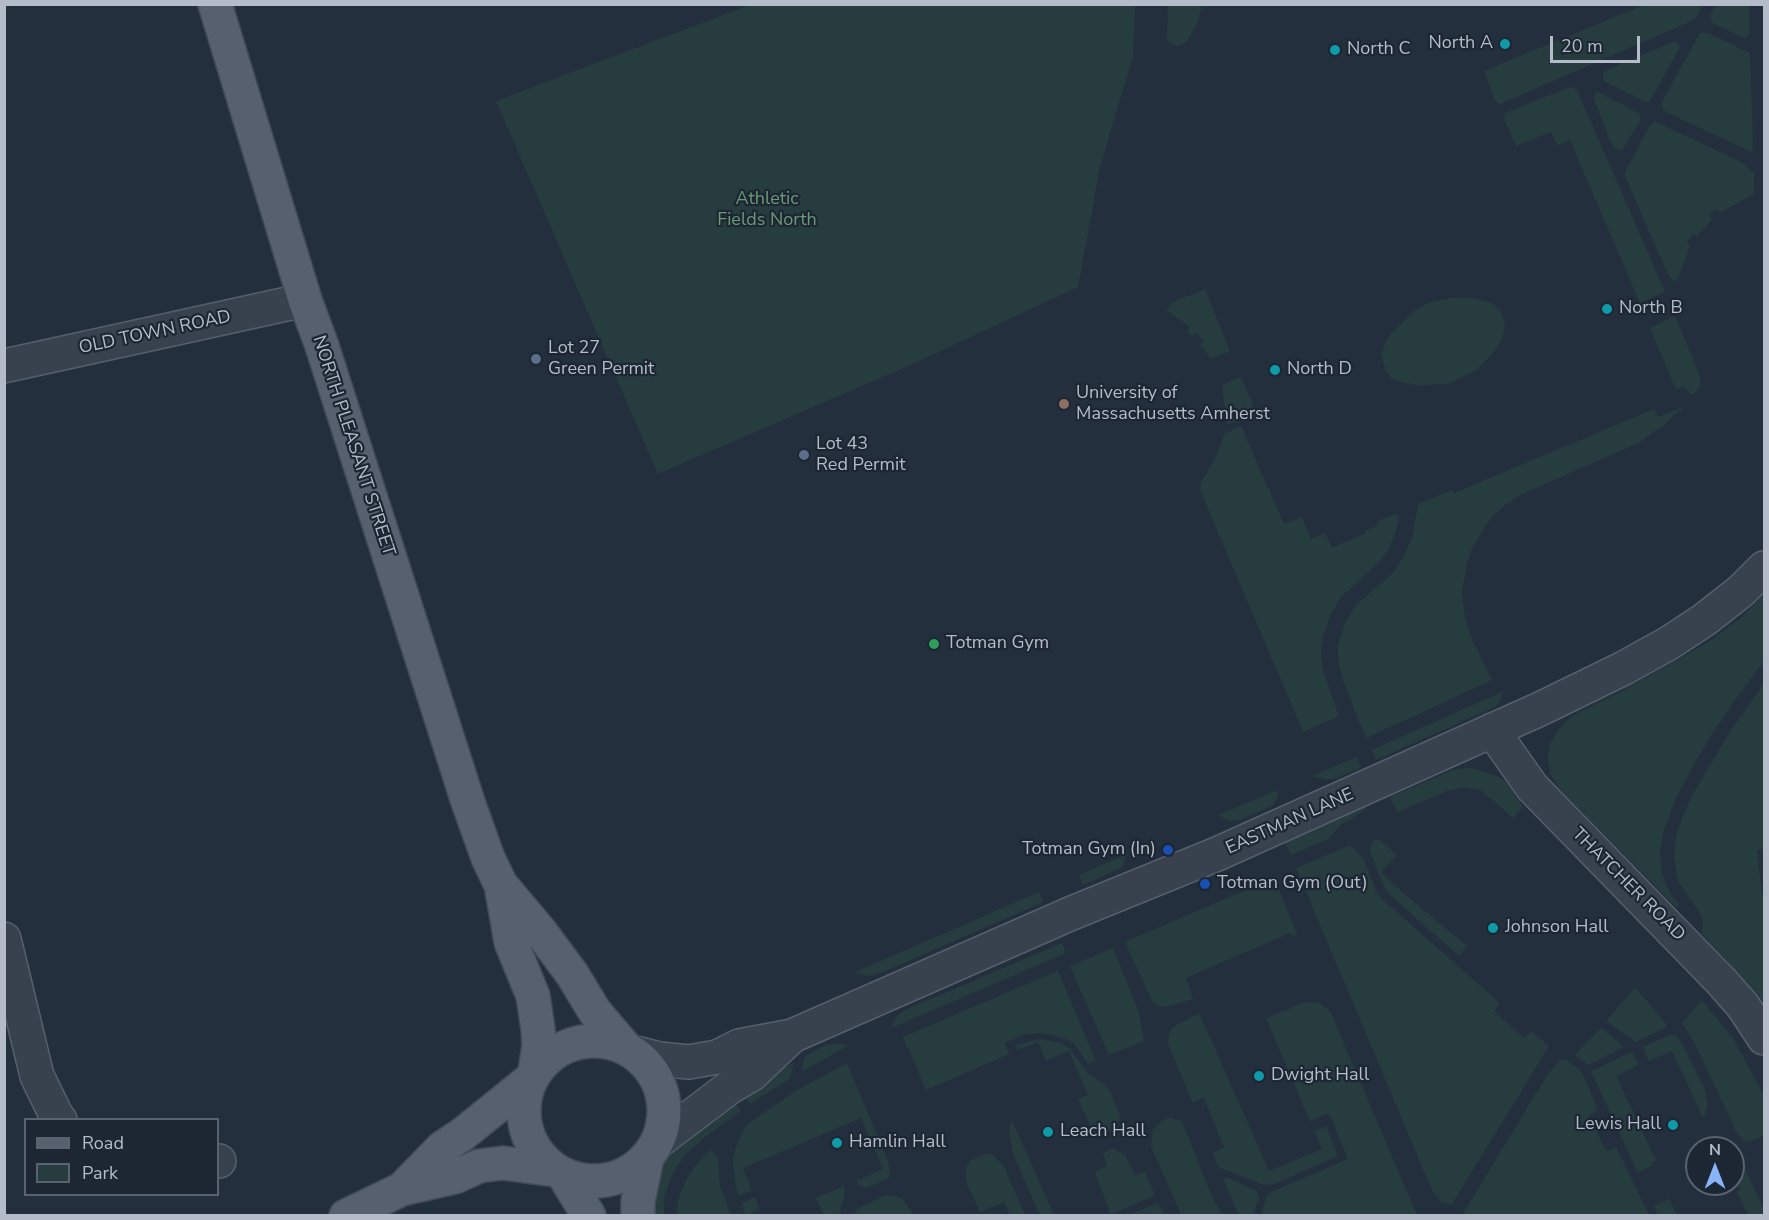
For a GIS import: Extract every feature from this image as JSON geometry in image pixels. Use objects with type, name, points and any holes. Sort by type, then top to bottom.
[{"type":"main road","name":"NORTH PLEASANT STREET","points":[[214,4],[305,300],[488,858],[501,885],[540,931],[572,974],[595,1012],[630,1050]]},
{"type":"main road","name":"NORTH PLEASANT STREET","points":[[501,885],[511,942],[533,996],[539,1046],[533,1075]]},
{"type":"main road","points":[[402,1189],[442,1148],[482,1120],[533,1075],[554,1052],[570,1044],[588,1040],[606,1041],[630,1050],[652,1070],[663,1091],[665,1115],[638,1201],[638,1215]]},
{"type":"main road","points":[[533,1075],[523,1112],[527,1135],[538,1154],[559,1172],[589,1215]]},
{"type":"main road","points":[[346,1215],[402,1189],[454,1177],[479,1166],[503,1163],[559,1172],[581,1181],[600,1182],[620,1177],[636,1168],[654,1149]]},
{"type":"street","name":"OLD TOWN ROAD","points":[[4,366],[305,300]]},
{"type":"street","name":"EASTMAN LANE","points":[[630,1050],[659,1059],[688,1062],[717,1057],[739,1046],[792,1036],[1072,913],[1217,855],[1540,709],[1668,643],[1704,620],[1741,591],[1764,568]]},
{"type":"street","name":"THATCHER ROAD","points":[[1492,730],[1532,787],[1721,981],[1743,1006],[1764,1038]]},
{"type":"street","points":[[4,939],[37,1076],[59,1118]]},
{"type":"street","name":"EASTMAN LANE","points":[[654,1149],[730,1088],[752,1074],[792,1036]]},
{"type":"green space","points":[[1716,4],[1749,5],[1750,33],[1747,37],[1742,37],[1712,23],[1710,16]]},
{"type":"green space","name":"Athletic Fields North","points":[[749,5],[1135,5],[1133,56],[1100,167],[1078,287],[917,362],[658,474],[496,101]]},
{"type":"green space","points":[[1168,5],[1202,5],[1191,35],[1180,46],[1170,44],[1167,39]]},
{"type":"green space","points":[[1644,5],[1703,5],[1695,19],[1689,22],[1500,104],[1495,101],[1484,71]]},
{"type":"green space","points":[[1700,33],[1708,33],[1750,53],[1753,149],[1751,152],[1666,112],[1662,108],[1661,104]]},
{"type":"green space","points":[[1675,41],[1679,44],[1679,49],[1650,101],[1646,102],[1604,81],[1603,73],[1607,70]]},
{"type":"green space","points":[[1570,87],[1577,90],[1665,292],[1640,303],[1570,140],[1557,145],[1551,132],[1516,146],[1504,119],[1505,113]]},
{"type":"green space","points":[[1598,92],[1640,114],[1640,121],[1622,150],[1614,148],[1609,138],[1594,99],[1595,93]]},
{"type":"green space","points":[[1654,121],[1741,162],[1754,173],[1752,195],[1720,213],[1717,209],[1709,215],[1712,220],[1697,236],[1693,233],[1687,242],[1690,245],[1678,279],[1674,281],[1669,277],[1625,176],[1627,168]]},
{"type":"green space","points":[[1205,289],[1230,351],[1211,359],[1200,344],[1204,341],[1197,333],[1192,336],[1187,331],[1190,327],[1166,310],[1173,302]]},
{"type":"green space","points":[[1451,298],[1473,298],[1490,302],[1500,311],[1505,324],[1501,341],[1493,353],[1477,370],[1450,383],[1422,386],[1400,382],[1392,378],[1386,371],[1381,355],[1391,333],[1414,311],[1431,302]]},
{"type":"green space","points":[[1675,316],[1700,376],[1700,387],[1692,394],[1683,387],[1676,390],[1650,328]]},
{"type":"green space","points":[[1241,377],[1253,401],[1251,402],[1255,412],[1258,411],[1259,418],[1249,422],[1247,417],[1227,425],[1222,385]]},
{"type":"green space","points":[[1683,407],[1664,425],[1638,443],[1520,495],[1490,519],[1472,548],[1462,592],[1465,618],[1473,641],[1492,680],[1366,738],[1344,683],[1338,661],[1338,645],[1344,625],[1356,605],[1390,576],[1402,560],[1412,538],[1418,504],[1452,490],[1454,493],[1654,409],[1658,417]]},
{"type":"green space","points":[[1241,426],[1284,524],[1302,517],[1311,539],[1325,533],[1332,548],[1366,533],[1365,531],[1377,526],[1378,521],[1394,514],[1399,515],[1388,551],[1340,598],[1324,633],[1321,651],[1323,671],[1339,716],[1303,732],[1200,490],[1201,482],[1217,455],[1224,434]]},
{"type":"green space","points":[[1764,595],[1764,661],[1706,743],[1676,798],[1664,830],[1660,851],[1662,873],[1670,893],[1679,905],[1677,908],[1562,792],[1550,774],[1549,747],[1559,728],[1572,716],[1707,643],[1741,618]]},
{"type":"green space","points":[[1764,683],[1764,849],[1757,850],[1762,895],[1764,895],[1764,1007],[1748,984],[1702,934],[1703,922],[1700,913],[1677,880],[1674,852],[1677,832],[1690,799],[1729,733]]},
{"type":"green space","points":[[1504,691],[1495,707],[1376,760],[1372,750]]},
{"type":"green space","points":[[1357,757],[1361,767],[1337,778],[1326,780],[1312,776]]},
{"type":"green space","points":[[1472,768],[1497,776],[1506,782],[1523,807],[1513,818],[1482,791],[1465,787],[1448,791],[1397,812],[1390,797],[1453,770]]},
{"type":"green space","points":[[1278,790],[1277,798],[1272,806],[1240,820],[1230,821],[1218,815]]},
{"type":"green space","points":[[1366,807],[1367,809],[1341,825],[1328,839],[1291,855],[1285,843]]},
{"type":"green space","points":[[1373,840],[1380,840],[1397,855],[1381,872],[1467,946],[1459,956],[1390,895],[1384,887],[1371,854]]},
{"type":"green space","points":[[1350,845],[1364,859],[1376,892],[1382,899],[1500,1003],[1494,1011],[1524,1038],[1531,1031],[1549,1046],[1452,1204],[1442,1203],[1432,1190],[1296,868]]},
{"type":"green space","points":[[1127,854],[1123,866],[1119,869],[1083,885],[1079,875]]},
{"type":"green space","points":[[1274,878],[1297,934],[1292,936],[1290,933],[1186,978],[1193,999],[1167,1007],[1153,1003],[1125,942]]},
{"type":"green space","points":[[1039,892],[1044,902],[883,972],[870,976],[853,973]]},
{"type":"green space","points":[[1062,943],[1066,953],[891,1028],[896,1017],[905,1010]]},
{"type":"green space","points":[[1113,948],[1139,1013],[1144,1041],[1109,1055],[1070,966]]},
{"type":"green space","points":[[1058,971],[1096,1061],[1088,1064],[1073,1042],[1061,1037],[1039,1033],[1023,1035],[1005,1043],[1009,1054],[926,1090],[903,1037]]},
{"type":"green space","points":[[1635,987],[1667,1025],[1636,1042],[1606,1021]]},
{"type":"green space","points":[[1702,1000],[1734,1040],[1764,1096],[1764,1135],[1750,1142],[1745,1141],[1745,1136],[1740,1136],[1737,1133],[1694,1042],[1682,1023]]},
{"type":"green space","points":[[1305,1002],[1319,1003],[1330,1011],[1417,1215],[1261,1215],[1267,1195],[1273,1191],[1348,1159],[1329,1113],[1310,1121],[1266,1018]]},
{"type":"green space","points":[[1199,1013],[1269,1171],[1322,1149],[1314,1131],[1326,1126],[1338,1156],[1274,1184],[1264,1185],[1221,1168],[1217,1164],[1213,1153],[1224,1147],[1204,1098],[1192,1102],[1168,1043],[1172,1028]]},
{"type":"green space","points":[[1602,1028],[1624,1047],[1588,1065],[1575,1055]]},
{"type":"green space","points":[[1670,1035],[1677,1036],[1680,1040],[1705,1090],[1708,1105],[1703,1118],[1672,1051],[1649,1061],[1643,1047]]},
{"type":"green space","points":[[1040,1039],[1061,1043],[1069,1048],[1088,1073],[1105,1085],[1110,1091],[1120,1116],[1117,1127],[1096,1138],[1078,1099],[1088,1095],[1069,1051],[1046,1061],[1038,1042],[1018,1050],[1016,1045]]},
{"type":"green space","points":[[838,1043],[848,1046],[801,1072],[805,1056],[826,1045]]},
{"type":"green space","points":[[1632,1052],[1639,1065],[1616,1076],[1656,1160],[1652,1162],[1653,1165],[1638,1173],[1591,1071]]},
{"type":"green space","points":[[1560,1060],[1566,1060],[1581,1070],[1598,1110],[1589,1115],[1606,1151],[1616,1147],[1649,1215],[1462,1215],[1548,1074]]},
{"type":"green space","points":[[794,1062],[790,1079],[750,1104],[742,1094]]},
{"type":"green space","points":[[847,1063],[889,1164],[888,1179],[866,1188],[859,1186],[856,1181],[883,1169],[861,1118],[743,1168],[752,1191],[738,1195],[733,1158],[738,1141],[747,1124],[797,1090]]},
{"type":"green space","points":[[733,1100],[741,1111],[686,1154],[674,1171],[667,1188],[664,1215],[650,1216],[660,1169],[669,1155],[679,1143]]},
{"type":"green space","points":[[1172,1118],[1181,1121],[1184,1126],[1213,1199],[1223,1215],[1181,1215],[1151,1146],[1153,1128],[1165,1119]]},
{"type":"green space","points":[[1013,1123],[1054,1215],[1040,1215],[1013,1154],[1009,1129],[1010,1124]]},
{"type":"green space","points":[[1113,1148],[1125,1155],[1135,1175],[1145,1172],[1155,1195],[1111,1214],[1096,1171],[1107,1166],[1103,1153]]},
{"type":"green space","points":[[711,1150],[718,1157],[720,1186],[731,1215],[677,1215],[678,1200],[686,1180],[697,1163]]},
{"type":"green space","points":[[992,1154],[1003,1165],[1025,1215],[1010,1215],[1004,1202],[980,1212],[967,1184],[966,1169],[971,1160]]},
{"type":"green space","points":[[1745,1169],[1764,1210],[1764,1215],[1748,1215],[1739,1196],[1745,1196]]},
{"type":"green space","points":[[1228,1178],[1257,1191],[1259,1198],[1253,1215],[1239,1215],[1223,1179]]},
{"type":"green space","points":[[844,1186],[844,1199],[839,1215],[824,1215],[816,1198]]},
{"type":"green space","points":[[891,1195],[902,1198],[912,1212],[911,1215],[853,1215],[858,1208]]},
{"type":"green space","points":[[755,1197],[759,1209],[750,1213],[751,1215],[745,1215],[742,1203]]},
{"type":"green space","points":[[1669,1199],[1677,1215],[1658,1215],[1654,1206]]},
{"type":"green space","points":[[1158,1203],[1164,1215],[1129,1215]]},
{"type":"place","name":"North A","points":[[1505,44]]},
{"type":"place","name":"North C","points":[[1335,50]]},
{"type":"place","name":"North B","points":[[1607,309]]},
{"type":"place","name":"Lot 27 Green Permit","points":[[536,359]]},
{"type":"place","name":"North D","points":[[1275,370]]},
{"type":"place","name":"University of Massachusetts Amherst","points":[[1064,404]]},
{"type":"place","name":"Lot 43 Red Permit","points":[[804,455]]},
{"type":"place","name":"Totman Gym","points":[[934,644]]},
{"type":"place","name":"Totman Gym (In)","points":[[1168,850]]},
{"type":"place","name":"Totman Gym (Out)","points":[[1205,884]]},
{"type":"place","name":"Johnson Hall","points":[[1493,928]]},
{"type":"place","name":"Dwight Hall","points":[[1259,1076]]},
{"type":"place","name":"Lewis Hall","points":[[1673,1125]]},
{"type":"place","name":"Leach Hall","points":[[1048,1132]]},
{"type":"place","name":"Hamlin Hall","points":[[837,1143]]}]
